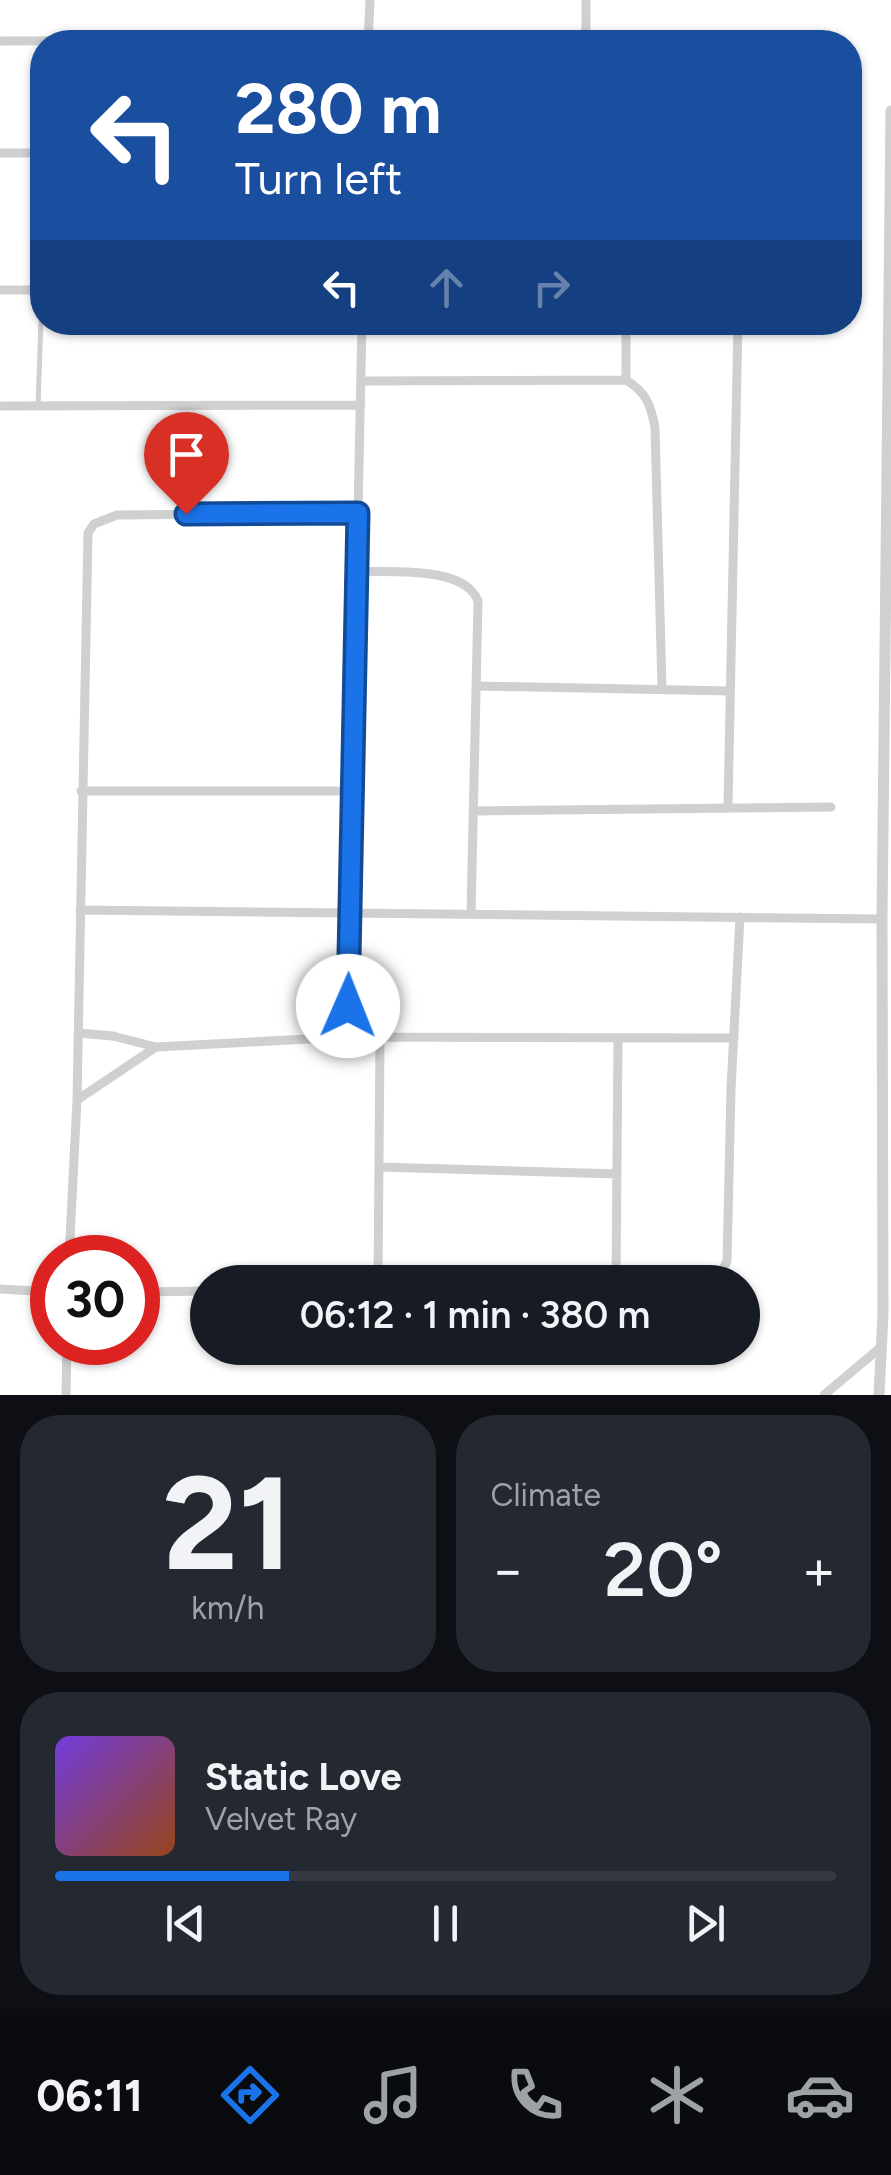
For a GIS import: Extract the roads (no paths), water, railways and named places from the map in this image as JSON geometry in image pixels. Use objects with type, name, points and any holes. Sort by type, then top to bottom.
[{"type":"street","points":[[369,30],[370,0]]},
{"type":"street","points":[[586,0],[586,30]]},
{"type":"street","points":[[0,41],[30,41]]},
{"type":"street","points":[[879,1395],[887,1137],[882,919],[891,111]]},
{"type":"street","points":[[0,153],[30,153]]},
{"type":"street","points":[[0,290],[30,290]]},
{"type":"street","points":[[347,1037],[362,335]]},
{"type":"street","points":[[626,335],[626,380]]},
{"type":"street","points":[[728,806],[738,335]]},
{"type":"street","points":[[361,382],[626,380],[642,390],[652,408],[654,428],[662,689]]},
{"type":"street","points":[[0,406],[360,405]]},
{"type":"street","points":[[70,1235],[77,1100],[86,542],[94,524],[116,515],[358,513]]},
{"type":"street","points":[[357,572],[444,576],[470,586],[480,606],[471,914]]},
{"type":"street","points":[[477,686],[730,691]]},
{"type":"street","points":[[81,791],[352,791]]},
{"type":"street","points":[[474,810],[830,807]]},
{"type":"street","points":[[80,910],[882,919]]},
{"type":"street","points":[[725,1265],[740,918]]},
{"type":"street","points":[[78,1032],[156,1047],[347,1037],[734,1038]]},
{"type":"street","points":[[378,1265],[380,1037]]},
{"type":"street","points":[[616,1265],[618,1038]]},
{"type":"street","points":[[77,1100],[156,1047]]},
{"type":"street","points":[[379,1167],[617,1174]]},
{"type":"street","points":[[882,1251],[891,1240]]},
{"type":"street","points":[[0,1289],[30,1291]]},
{"type":"street","points":[[160,1292],[190,1291]]},
{"type":"street","points":[[824,1395],[881,1347]]},
{"type":"street","points":[[66,1395],[67,1365]]},
{"type":"lane","points":[[38,406],[40,335]]}]
